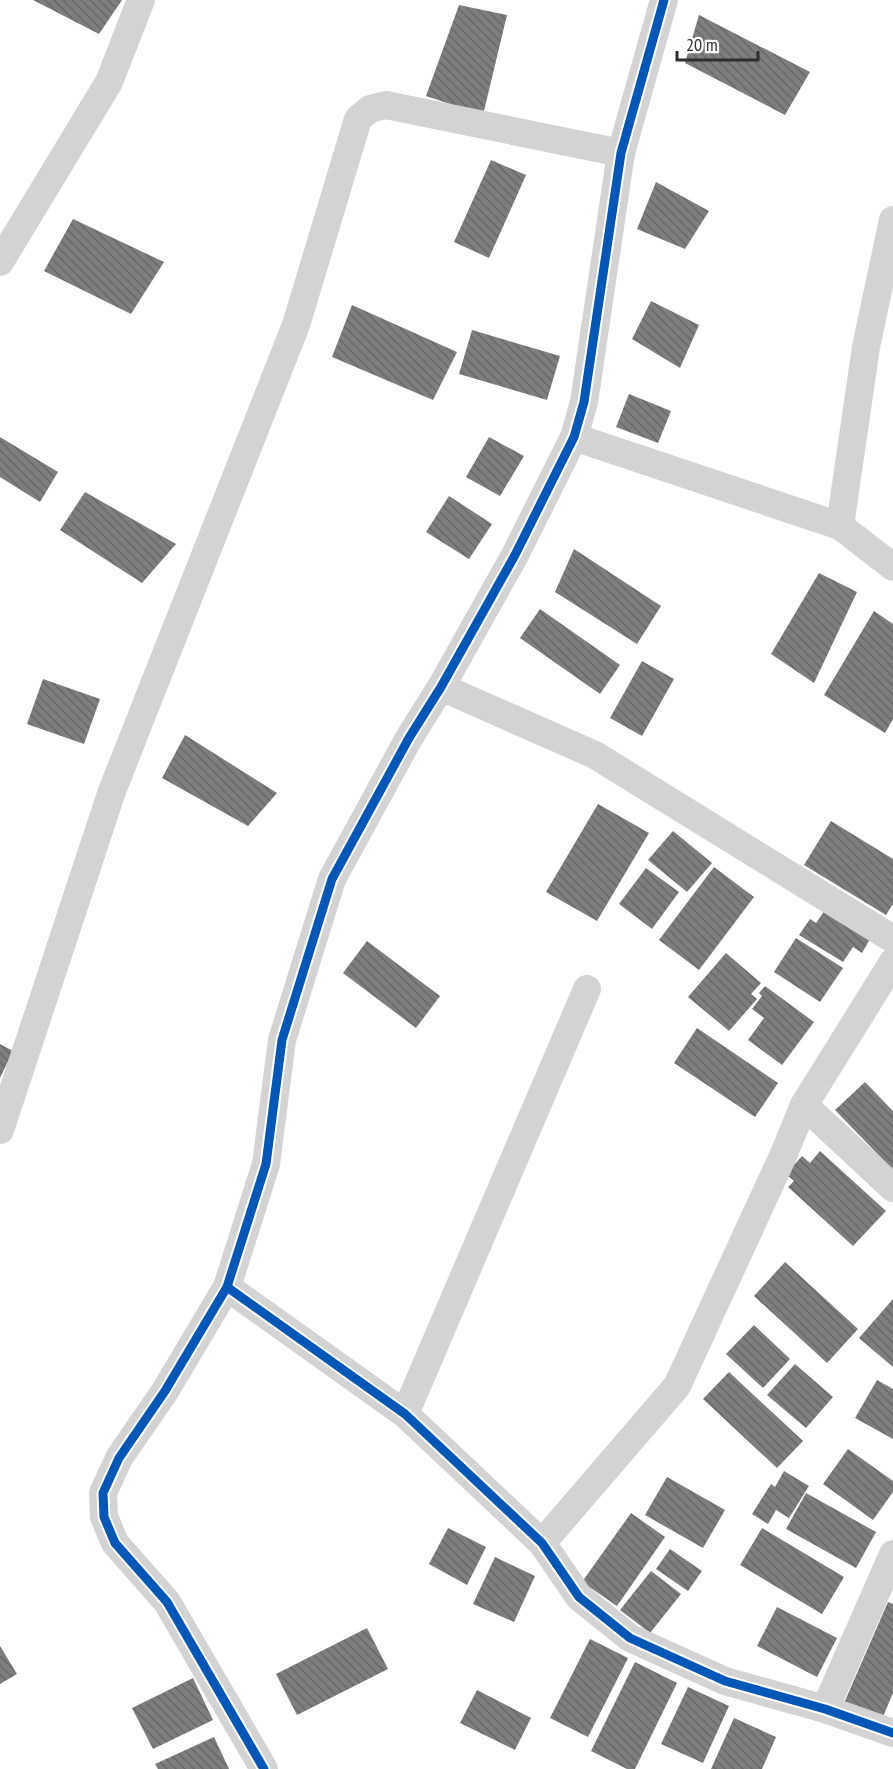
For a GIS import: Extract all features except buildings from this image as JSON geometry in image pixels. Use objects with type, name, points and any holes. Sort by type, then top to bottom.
[{"type":"street","points":[[0,262],[109,82],[141,0]]},
{"type":"street","points":[[264,1769],[167,1602],[115,1543],[104,1517],[103,1493],[120,1458],[165,1391],[227,1287],[266,1164],[282,1040],[332,879],[409,738],[441,687],[515,555],[574,436],[584,402],[621,153],[664,0]]},
{"type":"street","points":[[0,1130],[112,791],[296,325],[358,119],[370,109],[386,105],[621,153]]},
{"type":"street","points":[[840,526],[866,347],[893,220]]},
{"type":"street","points":[[574,436],[840,526],[893,567]]},
{"type":"street","points":[[441,687],[595,755],[893,939]]},
{"type":"street","points":[[542,1542],[677,1386],[804,1105],[893,962]]},
{"type":"street","points":[[405,1414],[587,989]]},
{"type":"street","points":[[804,1105],[893,1188]]},
{"type":"street","points":[[227,1287],[405,1414],[542,1542],[579,1597],[630,1638],[725,1681],[825,1709],[893,1733]]},
{"type":"street","points":[[825,1709],[893,1554]]},
{"type":"cycle path","points":[[227,1287],[266,1164],[282,1040],[332,879],[409,738],[441,687],[515,555],[574,437],[584,402],[621,153],[664,0]]},
{"type":"cycle path","points":[[264,1769],[167,1602],[115,1543],[104,1517],[103,1493],[119,1458],[165,1391],[227,1287],[405,1414],[542,1543],[579,1597],[630,1638],[725,1681],[825,1709],[893,1733]]}]
